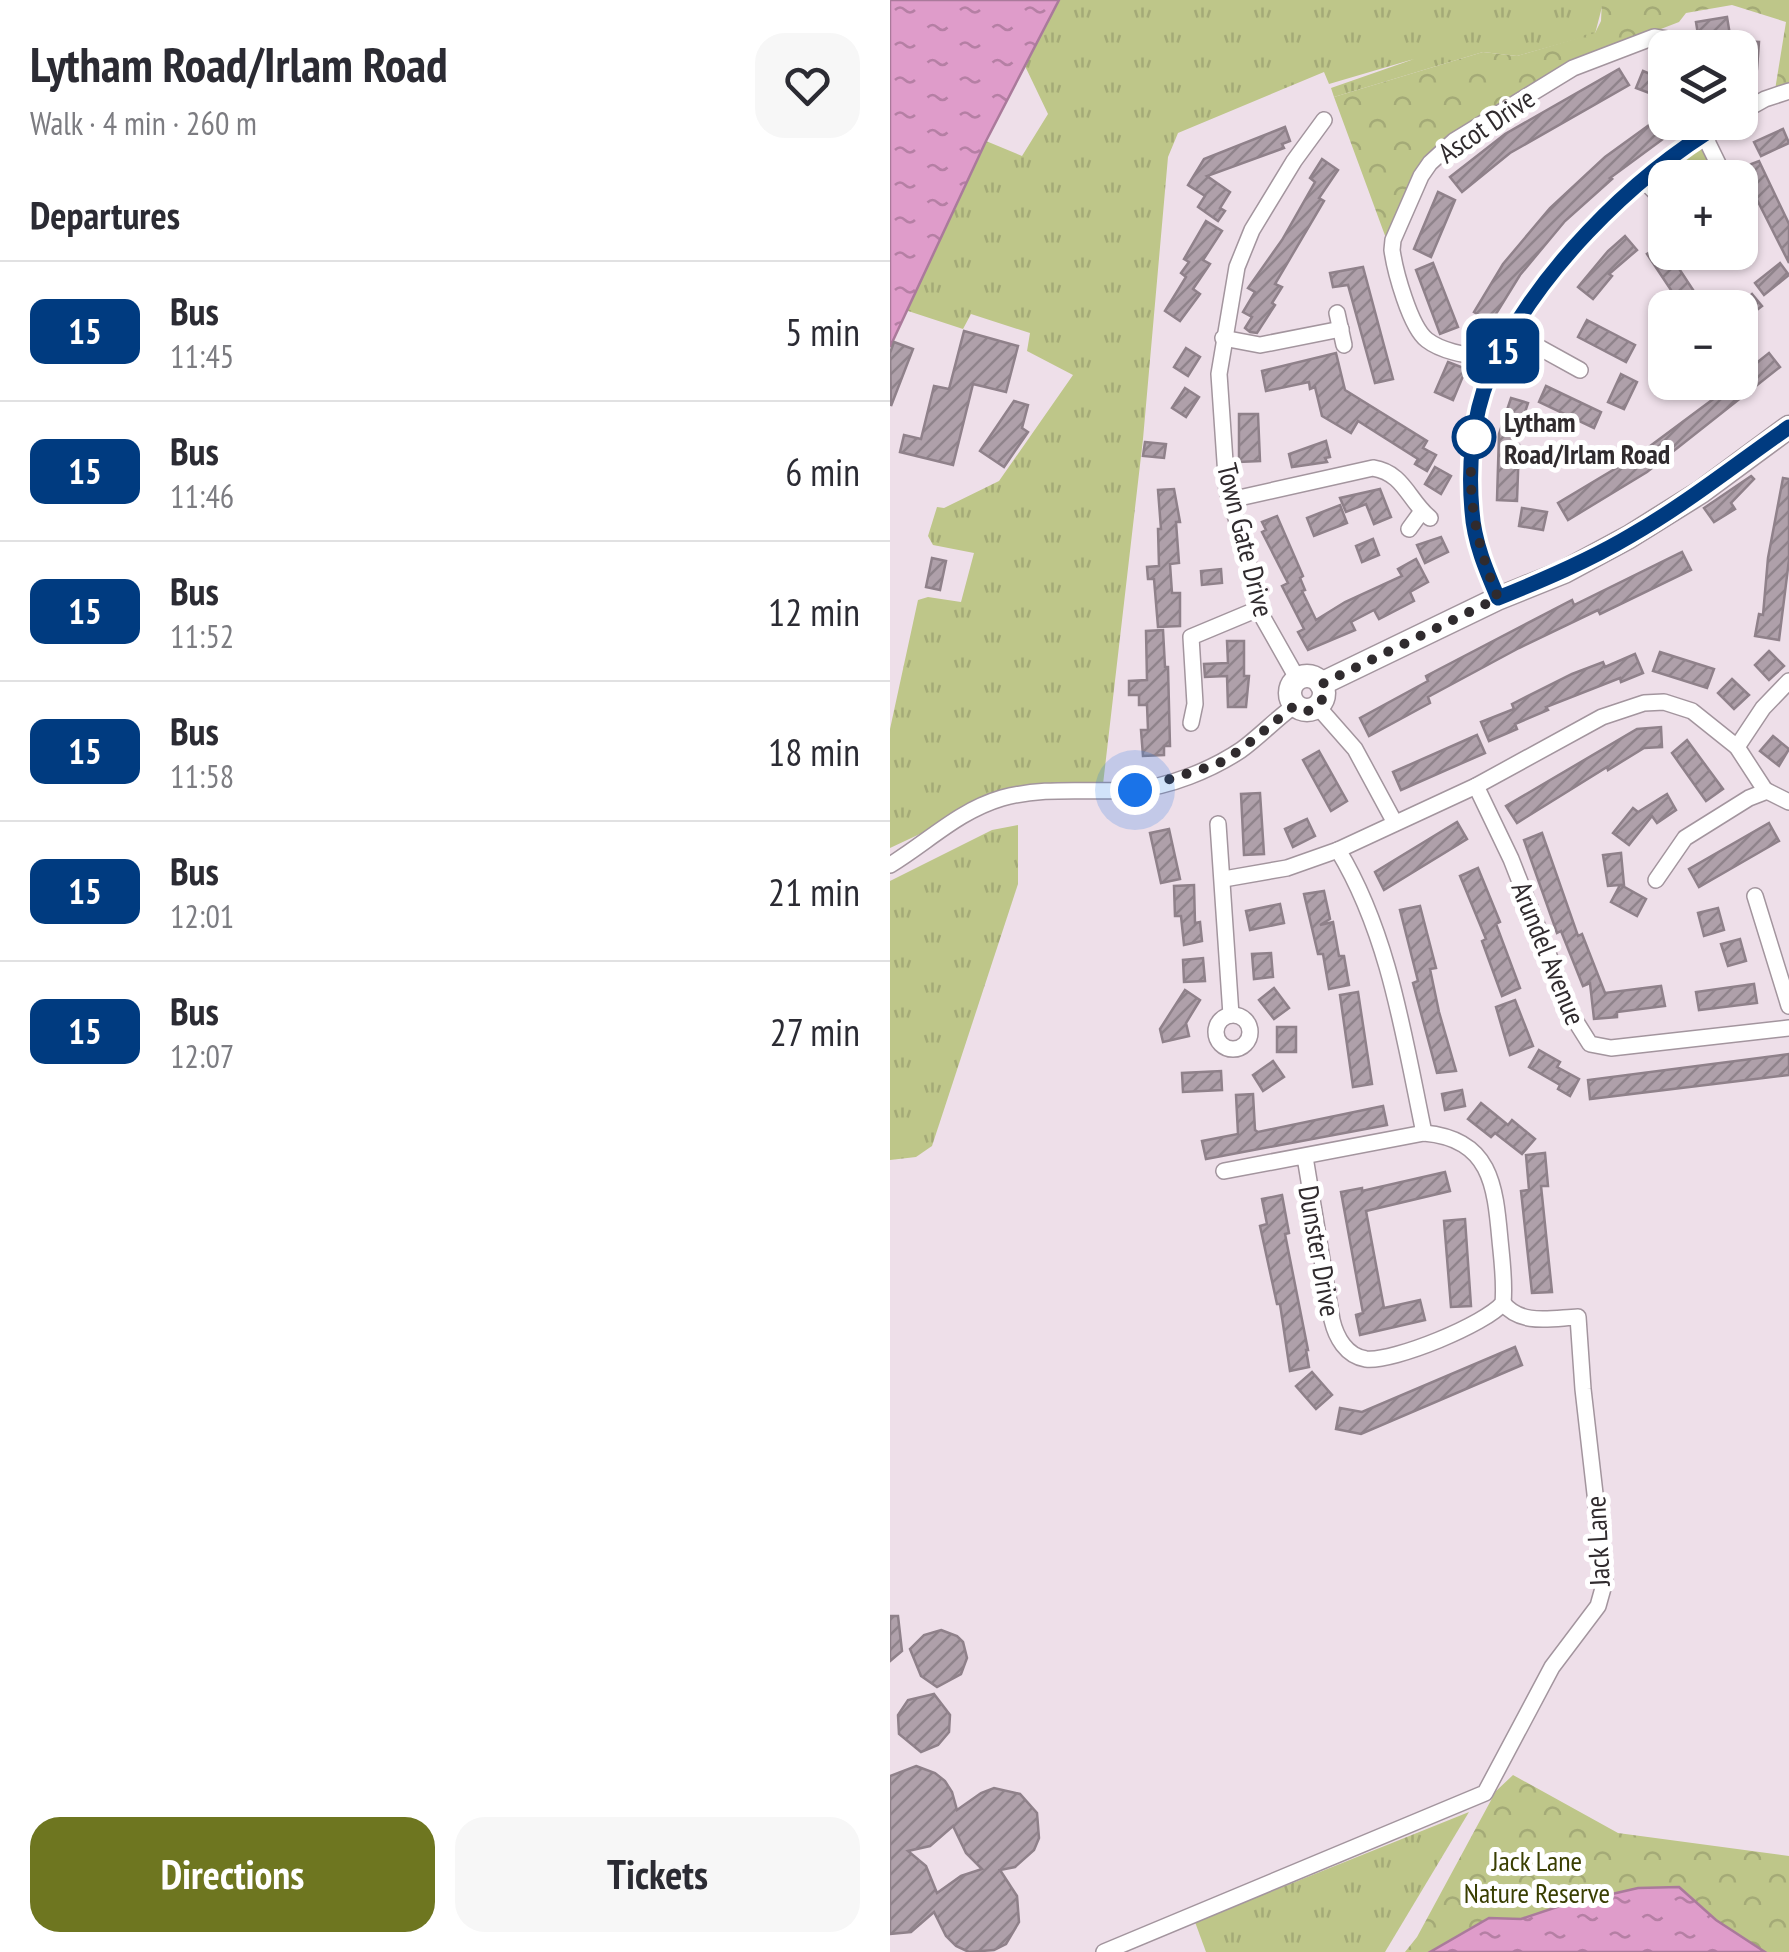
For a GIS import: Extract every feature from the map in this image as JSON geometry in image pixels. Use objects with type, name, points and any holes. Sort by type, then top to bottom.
[{"type":"street","name":"Ascot Drive","points":[[1497,360],[1451,350],[1427,340],[1416,326],[1392,250],[1421,176],[1454,141],[1572,68],[1648,39]]},
{"type":"street","points":[[1758,103],[1789,91]]},
{"type":"street","name":"Town Gate Drive","points":[[1297,678],[1258,609],[1230,500],[1224,470],[1219,374],[1237,267],[1252,230],[1320,125],[1300,119]]},
{"type":"street","points":[[1498,598],[1476,540],[1471,475],[1480,404],[1497,360],[1585,233],[1697,140]]},
{"type":"street","points":[[1644,181],[1648,185]]},
{"type":"street","points":[[1223,338],[1260,344],[1341,329]]},
{"type":"street","points":[[1512,334],[1580,370]]},
{"type":"street","points":[[890,865],[952,820],[1002,798],[1054,790],[1135,790],[1205,769],[1243,748],[1311,699],[1498,598],[1564,572],[1630,537],[1701,492],[1789,427]]},
{"type":"street","points":[[1230,500],[1373,468],[1386,470],[1398,478],[1426,514],[1409,529]]},
{"type":"street","points":[[1191,723],[1195,704],[1191,637],[1258,609]]},
{"type":"street","points":[[1297,678],[1289,692],[1311,699],[1355,750],[1395,823]]},
{"type":"street","points":[[1738,746],[1763,708],[1789,680]]},
{"type":"street","points":[[1224,879],[1288,868],[1338,850],[1476,786],[1602,717],[1644,703],[1664,702],[1692,711],[1738,746],[1767,791],[1789,802]]},
{"type":"street","name":"Arundel Avenue","points":[[1476,786],[1511,859],[1572,1018],[1590,1044],[1611,1048],[1789,1028]]},
{"type":"street","points":[[1657,868],[1685,838],[1767,791]]},
{"type":"street","points":[[1215,833],[1224,879],[1231,1015]]},
{"type":"street","points":[[1338,850],[1355,877],[1380,941],[1424,1133],[1437,1134],[1466,1147],[1490,1173],[1498,1214],[1503,1303]]},
{"type":"street","points":[[1753,906],[1789,1006]]},
{"type":"street","name":"Dunster Drive","points":[[1224,1170],[1424,1133]]},
{"type":"street","name":"Dunster Drive","points":[[1305,1157],[1332,1320],[1336,1334],[1354,1354],[1366,1359],[1416,1348],[1481,1320],[1503,1303]]},
{"type":"street","name":"Jack Lane","points":[[1104,1952],[1485,1793],[1552,1667],[1598,1606],[1605,1581],[1578,1317],[1527,1319],[1509,1311],[1503,1303]]},
{"type":"green space","points":[[1059,0],[1603,3],[1595,34],[1517,56],[1483,52],[1334,97],[1331,88],[1414,59],[1329,84],[1324,72],[1178,133],[1168,157],[1143,439],[1102,793],[1001,796],[890,848],[890,729],[918,600],[928,597],[961,602],[974,553],[933,545],[928,536],[937,507],[944,508],[999,481],[1073,375],[1027,351],[1030,333],[971,314],[963,329],[905,310],[986,141],[1022,156],[1048,114],[1025,66]]},
{"type":"green space","points":[[1602,0],[1789,0],[1789,86],[1775,90],[1786,22],[1732,5],[1686,13],[1679,22],[1648,30],[1648,34],[1604,51],[1428,158],[1387,241],[1334,97],[1483,52],[1517,56],[1595,33],[1601,21]]},
{"type":"green space","points":[[1701,148],[1708,160],[1685,160]]},
{"type":"green space","points":[[1018,825],[1018,884],[932,1146],[916,1157],[890,1160],[890,881],[992,830]]},
{"type":"green space","name":"Jack Lane Nature Reserve","points":[[1513,1775],[1618,1833],[1789,1856],[1789,1952],[1405,1952],[1417,1937],[1496,1791]]},
{"type":"green space","points":[[1469,1812],[1385,1952],[1206,1952],[1195,1922]]},
{"type":"water","points":[[890,0],[1059,0],[986,141],[890,347]]},
{"type":"water","points":[[1679,1887],[1716,1920],[1765,1952],[1430,1952],[1489,1918],[1521,1919],[1638,1888]]},
{"type":"building","points":[[1727,17],[1729,30],[1697,30],[1696,22]]},
{"type":"building","points":[[1619,69],[1629,85],[1510,153],[1462,192],[1450,177],[1505,134]]},
{"type":"building","points":[[1643,71],[1648,73],[1648,93],[1636,88]]},
{"type":"building","points":[[1648,126],[1648,140],[1662,140],[1610,178],[1565,221],[1520,275],[1491,322],[1474,312],[1503,264],[1550,208],[1605,157]]},
{"type":"building","points":[[1285,127],[1290,141],[1282,144],[1284,148],[1207,176],[1230,192],[1220,208],[1225,211],[1218,221],[1198,207],[1205,196],[1188,185],[1204,159]]},
{"type":"building","points":[[1783,129],[1789,143],[1761,156],[1754,142]]},
{"type":"building","points":[[1322,159],[1338,170],[1319,198],[1324,201],[1275,284],[1282,287],[1272,303],[1275,305],[1257,333],[1250,332],[1245,328],[1252,317],[1243,312],[1255,292],[1248,288],[1282,240],[1315,182],[1310,178]]},
{"type":"building","points":[[1758,161],[1789,224],[1789,263],[1758,202]]},
{"type":"building","points":[[1438,192],[1455,200],[1431,257],[1414,249]]},
{"type":"building","points":[[1206,221],[1222,231],[1203,260],[1210,264],[1193,289],[1200,294],[1180,321],[1165,311],[1186,277],[1181,273],[1189,262],[1184,259]]},
{"type":"building","points":[[1625,236],[1637,250],[1609,274],[1612,276],[1593,299],[1578,287]]},
{"type":"building","points":[[1433,263],[1458,327],[1440,334],[1416,270]]},
{"type":"building","points":[[1780,263],[1789,275],[1764,295],[1755,283]]},
{"type":"building","points":[[1363,267],[1393,379],[1375,383],[1348,285],[1333,287],[1330,273]]},
{"type":"building","points":[[1658,270],[1680,270],[1693,290],[1671,290]]},
{"type":"building","points":[[1587,320],[1635,345],[1626,362],[1578,337]]},
{"type":"building","points":[[964,331],[1018,346],[1006,392],[973,384],[953,465],[900,452],[904,435],[921,439],[934,386],[949,389]]},
{"type":"building","points":[[894,342],[913,349],[891,406],[890,353]]},
{"type":"building","points":[[1186,348],[1200,357],[1188,376],[1174,367]]},
{"type":"building","points":[[1336,353],[1345,390],[1427,441],[1423,448],[1436,455],[1427,471],[1415,464],[1418,459],[1358,421],[1351,433],[1322,416],[1315,387],[1310,389],[1309,382],[1266,391],[1262,371]]},
{"type":"building","points":[[1769,353],[1780,367],[1758,384],[1758,362]]},
{"type":"building","points":[[1448,362],[1466,369],[1453,400],[1435,392]]},
{"type":"building","points":[[1621,374],[1637,382],[1624,409],[1608,402]]},
{"type":"building","points":[[1546,386],[1601,412],[1594,428],[1539,402]]},
{"type":"building","points":[[1185,388],[1199,397],[1186,417],[1172,408]]},
{"type":"building","points":[[1511,398],[1528,403],[1514,445],[1519,445],[1517,501],[1497,500],[1499,434]]},
{"type":"building","points":[[1712,400],[1738,400],[1647,472],[1568,520],[1558,503],[1638,455]]},
{"type":"building","points":[[1014,401],[1028,405],[1022,428],[1028,432],[1004,467],[980,451]]},
{"type":"building","points":[[1239,414],[1258,414],[1260,461],[1239,462]]},
{"type":"building","points":[[1326,441],[1330,457],[1325,458],[1327,462],[1292,467],[1289,454]]},
{"type":"building","points":[[1145,442],[1166,444],[1164,458],[1143,456]]},
{"type":"building","points":[[1435,467],[1451,476],[1441,494],[1425,484]]},
{"type":"building","points":[[1751,476],[1754,479],[1731,503],[1735,509],[1714,522],[1704,508]]},
{"type":"building","points":[[1783,478],[1789,479],[1789,560],[1779,640],[1755,636],[1759,614],[1763,615],[1768,558]]},
{"type":"building","points":[[1174,489],[1180,522],[1176,522],[1179,563],[1170,564],[1172,593],[1180,593],[1180,626],[1158,627],[1154,579],[1148,579],[1147,567],[1159,566],[1158,490]]},
{"type":"building","points":[[1380,489],[1391,517],[1374,524],[1366,504],[1346,512],[1340,498]]},
{"type":"building","points":[[1340,505],[1347,523],[1314,536],[1307,518]]},
{"type":"building","points":[[1522,508],[1547,512],[1543,530],[1519,526]]},
{"type":"building","points":[[1277,516],[1303,576],[1302,591],[1316,620],[1402,576],[1398,569],[1416,559],[1428,582],[1410,592],[1414,601],[1379,619],[1374,610],[1351,622],[1355,630],[1308,650],[1298,632],[1304,629],[1282,586],[1288,583],[1262,532],[1266,530],[1262,522]]},
{"type":"building","points":[[1441,537],[1448,552],[1425,563],[1417,545]]},
{"type":"building","points":[[1373,539],[1379,555],[1362,562],[1356,546]]},
{"type":"building","points":[[1682,552],[1691,570],[1519,648],[1428,697],[1430,703],[1369,736],[1360,718],[1428,681],[1426,676],[1572,600],[1574,605]]},
{"type":"building","points":[[932,558],[946,561],[940,590],[926,587]]},
{"type":"building","points":[[1221,569],[1222,583],[1202,585],[1201,571]]},
{"type":"building","points":[[1163,630],[1170,746],[1164,746],[1164,755],[1143,756],[1141,730],[1148,730],[1147,705],[1139,705],[1139,695],[1129,695],[1129,681],[1147,680],[1146,631]]},
{"type":"building","points":[[1227,641],[1244,641],[1244,676],[1249,676],[1246,707],[1228,707],[1227,676],[1205,677],[1204,664],[1228,663]]},
{"type":"building","points":[[1769,651],[1784,666],[1769,680],[1755,665]]},
{"type":"building","points":[[1660,652],[1714,669],[1707,688],[1653,671]]},
{"type":"building","points":[[1635,654],[1643,673],[1546,707],[1548,710],[1515,724],[1517,729],[1489,741],[1481,722],[1514,709],[1512,704],[1572,674],[1603,662],[1605,667]]},
{"type":"building","points":[[1732,679],[1749,695],[1734,709],[1718,693]]},
{"type":"building","points":[[1661,727],[1662,747],[1644,748],[1608,770],[1607,767],[1517,823],[1506,806],[1637,729]]},
{"type":"building","points":[[1477,735],[1485,753],[1401,790],[1393,772]]},
{"type":"building","points":[[1773,736],[1789,749],[1779,766],[1760,751]]},
{"type":"building","points":[[1687,740],[1723,789],[1706,801],[1672,753]]},
{"type":"building","points":[[1319,751],[1347,801],[1331,811],[1303,760]]},
{"type":"building","points":[[1260,793],[1264,854],[1244,855],[1241,794]]},
{"type":"building","points":[[1667,794],[1676,810],[1657,823],[1652,816],[1629,845],[1613,833],[1633,808],[1638,812]]},
{"type":"building","points":[[1307,819],[1315,836],[1293,847],[1285,829]]},
{"type":"building","points":[[1457,822],[1467,839],[1384,890],[1375,872]]},
{"type":"building","points":[[1769,823],[1779,841],[1699,887],[1689,869]]},
{"type":"building","points":[[1169,829],[1180,879],[1161,883],[1150,833]]},
{"type":"building","points":[[1542,833],[1578,936],[1582,934],[1605,993],[1661,986],[1665,1006],[1594,1019],[1590,983],[1583,986],[1561,931],[1557,933],[1524,840]]},
{"type":"building","points":[[1621,853],[1621,885],[1646,899],[1637,916],[1611,902],[1620,885],[1608,886],[1603,855]]},
{"type":"building","points":[[1478,868],[1520,988],[1502,996],[1482,941],[1486,939],[1460,876]]},
{"type":"building","points":[[1194,885],[1195,923],[1200,922],[1202,941],[1184,945],[1181,916],[1175,916],[1174,886]]},
{"type":"building","points":[[1324,891],[1330,919],[1320,925],[1333,922],[1349,985],[1329,989],[1323,954],[1318,954],[1304,894]]},
{"type":"building","points":[[1280,904],[1284,923],[1250,930],[1246,911]]},
{"type":"building","points":[[1420,906],[1436,968],[1430,969],[1439,1012],[1456,1071],[1437,1073],[1413,983],[1418,981],[1400,910]]},
{"type":"building","points":[[1718,908],[1724,930],[1704,936],[1698,913]]},
{"type":"building","points":[[1740,939],[1746,961],[1728,966],[1721,944]]},
{"type":"building","points":[[1271,953],[1273,977],[1254,979],[1252,954]]},
{"type":"building","points":[[1203,958],[1205,981],[1184,982],[1183,960]]},
{"type":"building","points":[[1754,984],[1757,1003],[1699,1010],[1696,992]]},
{"type":"building","points":[[1274,988],[1289,1008],[1274,1019],[1259,1000]]},
{"type":"building","points":[[1185,990],[1200,1000],[1186,1023],[1189,1036],[1163,1042],[1160,1029]]},
{"type":"building","points":[[1358,992],[1372,1084],[1353,1087],[1340,995]]},
{"type":"building","points":[[1515,1000],[1533,1046],[1510,1055],[1496,1007]]},
{"type":"building","points":[[1277,1027],[1296,1027],[1296,1052],[1277,1052]]},
{"type":"building","points":[[1539,1050],[1560,1062],[1557,1067],[1579,1079],[1570,1096],[1558,1089],[1560,1085],[1529,1067]]},
{"type":"building","points":[[1789,1054],[1789,1075],[1590,1099],[1588,1080]]},
{"type":"building","points":[[1273,1061],[1284,1077],[1263,1091],[1253,1075]]},
{"type":"building","points":[[1221,1071],[1222,1090],[1183,1092],[1182,1073]]},
{"type":"building","points":[[1462,1090],[1465,1106],[1445,1110],[1442,1094]]},
{"type":"building","points":[[1253,1094],[1258,1132],[1383,1106],[1387,1125],[1206,1159],[1202,1141],[1238,1134],[1236,1095]]},
{"type":"building","points":[[1481,1103],[1508,1125],[1512,1120],[1535,1139],[1522,1154],[1468,1119]]},
{"type":"building","points":[[1545,1153],[1548,1186],[1541,1186],[1552,1292],[1532,1293],[1521,1191],[1529,1190],[1526,1155]]},
{"type":"building","points":[[1445,1172],[1450,1191],[1366,1211],[1384,1308],[1420,1300],[1425,1320],[1360,1335],[1356,1315],[1363,1313],[1341,1192]]},
{"type":"building","points":[[1282,1195],[1289,1233],[1285,1234],[1309,1367],[1290,1371],[1280,1304],[1260,1226],[1267,1224],[1262,1199]]},
{"type":"building","points":[[1465,1219],[1471,1306],[1451,1307],[1444,1221]]},
{"type":"building","points":[[1515,1347],[1522,1365],[1361,1434],[1336,1429],[1340,1408],[1362,1412]]},
{"type":"building","points":[[1312,1372],[1332,1395],[1316,1409],[1296,1386]]},
{"type":"building","points":[[890,1616],[898,1616],[902,1651],[890,1661]]},
{"type":"building","points":[[941,1630],[963,1642],[967,1658],[961,1674],[937,1687],[921,1676],[910,1649],[924,1635]]},
{"type":"building","points":[[934,1694],[950,1715],[949,1732],[938,1745],[921,1752],[899,1734],[898,1715],[908,1700]]},
{"type":"building","points":[[916,1766],[935,1773],[952,1792],[957,1810],[994,1788],[1020,1794],[1037,1813],[1039,1838],[1034,1850],[1015,1867],[1000,1870],[1017,1896],[1019,1922],[1006,1944],[994,1950],[969,1952],[946,1936],[934,1912],[911,1932],[890,1934],[890,1776]],"holes":[[[953,1826],[966,1853],[982,1869],[961,1876],[937,1893],[926,1866],[908,1851],[930,1846]]]},
{"type":"bus line","name":"15","points":[[1697,140],[1585,233],[1512,334],[1489,378],[1474,436],[1472,513],[1476,540],[1498,598],[1564,572],[1630,537],[1701,492],[1789,427]]},
{"type":"place","name":"Lytham Road/Irlam Road","points":[[1474,437]]},
{"type":"route","points":[[1135,790],[1218,764],[1294,706],[1308,711],[1318,706],[1323,698],[1322,684],[1498,598],[1476,540],[1471,475],[1474,437]]}]
